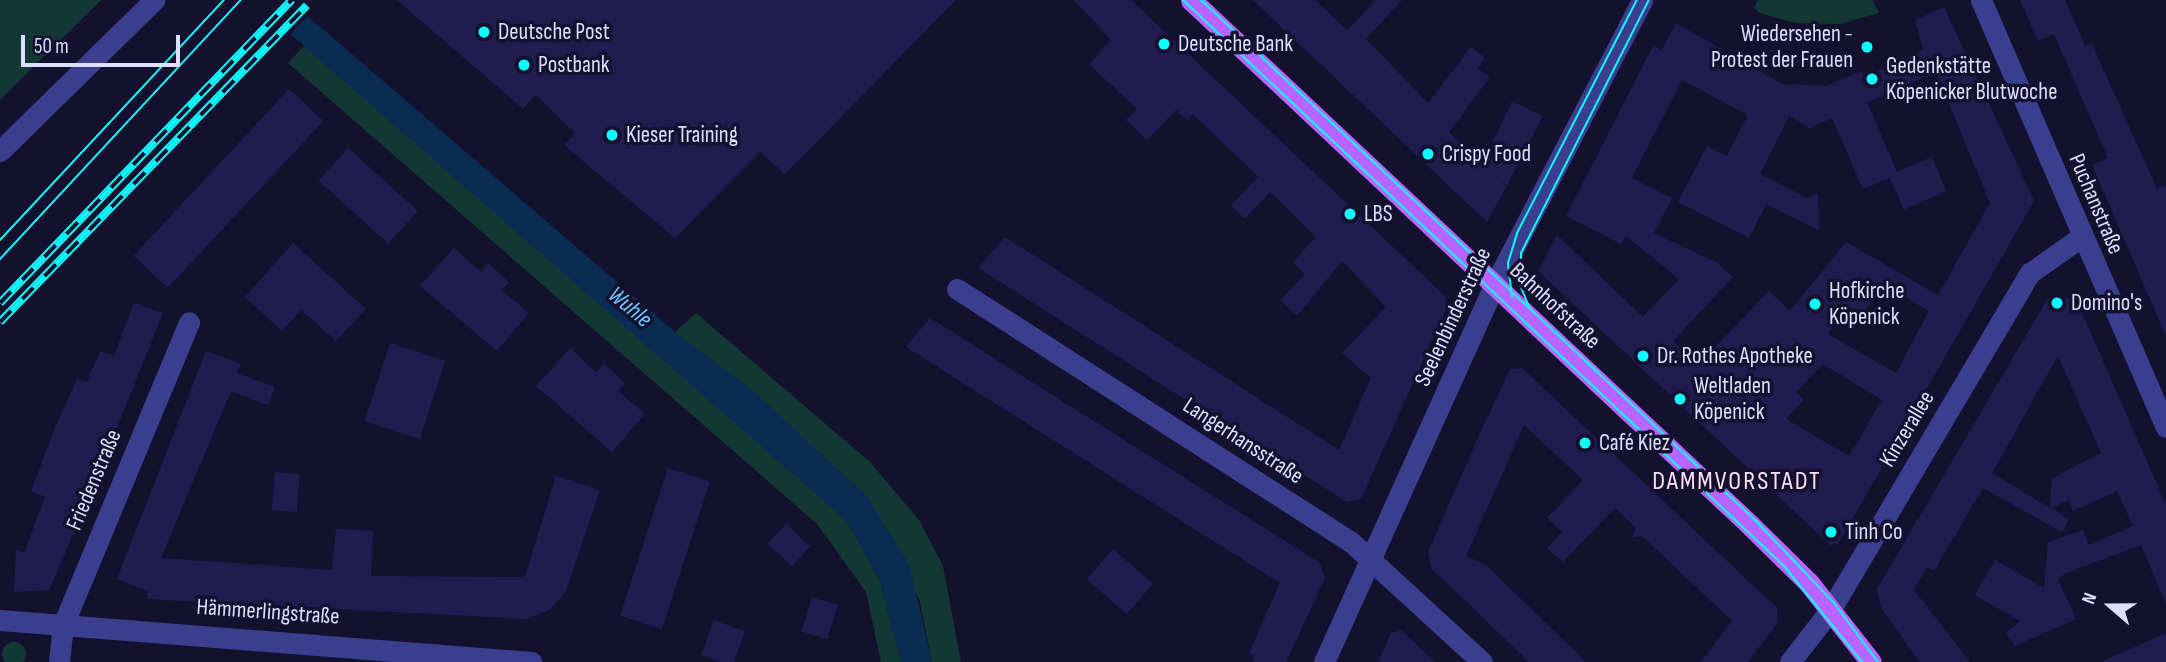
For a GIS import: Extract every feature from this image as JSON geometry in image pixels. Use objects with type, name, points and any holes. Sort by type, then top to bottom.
[{"type":"main road","name":"Bahnhofstraße","points":[[1191,0],[1831,608],[1871,662]]},
{"type":"street","points":[[0,151],[154,0]]},
{"type":"street","name":"Seelenbinderstraße","points":[[1324,662],[1494,286],[1642,0]]},
{"type":"street","name":"Puchanstraße","points":[[1981,0],[2081,237],[2166,427]]},
{"type":"street","name":"Kinzerallee","points":[[1790,662],[1831,608],[2030,273],[2081,237]]},
{"type":"street","name":"Langerhansstraße","points":[[957,289],[1372,558],[1482,662]]},
{"type":"street","name":"Friedenstraße","points":[[59,662],[63,625],[189,322]]},
{"type":"street","name":"Hämmerlingstraße","points":[[0,620],[531,662]]},
{"type":"green space","points":[[0,0],[101,0],[0,100]]},
{"type":"green space","points":[[1758,0],[1873,0],[1879,13],[1840,24],[1796,23],[1762,14],[1754,8]]},
{"type":"green space","points":[[306,44],[847,521],[880,581],[901,662],[881,662],[866,592],[817,524],[288,63]]},
{"type":"green space","points":[[696,313],[870,462],[919,520],[943,566],[961,662],[932,662],[919,598],[675,332]]},
{"type":"green space","points":[[14,642],[23,645],[26,654],[23,663],[14,666],[5,663],[2,654],[5,645]]},
{"type":"water","name":"Wuhle","points":[[251,0],[289,0],[675,332],[751,389],[867,496],[910,566],[932,662],[901,662],[880,581],[847,521]]},
{"type":"pier","points":[[247,0],[294,0],[310,13],[290,35]]},
{"type":"building","points":[[397,0],[956,0],[785,174],[760,152],[675,238],[564,145],[575,134],[536,95],[523,109]]},
{"type":"building","points":[[1074,0],[1131,0],[1446,297],[1447,307],[1361,499],[1347,502],[978,268],[1005,237],[1339,450],[1371,378],[1342,353],[1386,307],[1342,261],[1297,316],[1280,300],[1305,274],[1293,262],[1316,237],[1270,192],[1245,219],[1231,205],[1258,177],[1193,114],[1187,120],[1176,110],[1147,140],[1126,120],[1137,109],[1089,64],[1111,40]]},
{"type":"building","points":[[1253,0],[1315,0],[1347,30],[1376,0],[1402,0],[1366,39],[1428,103],[1471,47],[1485,58],[1478,69],[1490,77],[1449,132],[1482,164],[1512,101],[1543,116],[1507,185],[1501,182],[1506,187],[1487,222]]},
{"type":"building","points":[[2020,0],[2065,0],[2085,46],[2092,44],[2157,189],[2166,185],[2166,336],[2092,165],[2108,158],[2054,34],[2038,41]]},
{"type":"building","points":[[1944,7],[2034,201],[1838,544],[1830,545],[1538,271],[1557,235],[1643,317],[1679,279],[1626,236],[1621,244],[1566,216],[1653,46],[1662,50],[1676,23],[1782,84],[1825,86],[1862,71],[1865,77],[1923,50],[1915,20]],"holes":[[[1936,72],[1990,203],[1938,295],[1846,242],[1790,311],[1769,291],[1699,364],[1673,341],[1733,277],[1718,263],[1654,233],[1672,198],[1632,178],[1682,80],[1748,115],[1727,156],[1707,146],[1678,202],[1749,238],[1766,204],[1819,230],[1818,193],[1807,198],[1760,174],[1789,116],[1810,128],[1832,118],[1863,189],[1890,178],[1904,210],[1946,191],[1932,157],[1897,172],[1867,102]],[[1882,283],[1929,311],[1896,373],[1828,334],[1846,307],[1862,316]],[[1823,364],[1882,400],[1849,456],[1786,419],[1804,400],[1796,392]]]},
{"type":"building","points":[[289,89],[323,121],[168,288],[134,256]]},
{"type":"building","points":[[348,148],[418,211],[388,244],[319,181]]},
{"type":"building","points":[[293,243],[366,309],[336,341],[301,310],[282,331],[245,297]]},
{"type":"building","points":[[454,248],[481,272],[488,263],[509,282],[502,290],[529,313],[497,351],[420,286]]},
{"type":"building","points":[[2048,298],[2076,299],[2166,505],[2166,604],[2141,545],[2064,574],[2058,580],[2076,619],[2015,646],[2006,633],[2020,621],[1975,595],[1995,560],[2044,588],[2048,542],[2083,530],[2089,545],[2133,526],[2117,491],[2073,511],[2069,500],[2051,508],[2069,519],[2062,532],[1983,488],[1934,571],[1927,567],[1914,590],[1970,662],[1920,662],[1881,608],[1877,589]],"holes":[[[2058,356],[2101,453],[2052,478],[2050,508],[1992,473]]]},
{"type":"building","points":[[134,303],[163,313],[83,512],[49,590],[14,592],[16,549],[24,553],[45,497],[31,491],[55,428],[77,379],[87,382],[100,351],[114,356]]},
{"type":"building","points":[[930,318],[1320,563],[1325,578],[1286,662],[1252,662],[1255,655],[1249,653],[1280,583],[906,347]]},
{"type":"building","points":[[390,343],[445,361],[420,439],[365,421]]},
{"type":"building","points":[[570,348],[596,372],[604,364],[625,383],[618,391],[645,414],[612,452],[536,386]]},
{"type":"building","points":[[206,351],[241,364],[237,373],[275,387],[268,405],[231,391],[161,558],[332,570],[336,529],[373,531],[371,576],[525,577],[556,476],[600,490],[566,591],[551,609],[528,619],[147,599],[148,591],[117,579]]},
{"type":"building","points":[[1522,368],[1777,608],[1778,622],[1748,662],[1701,662],[1732,621],[1642,536],[1632,538],[1636,528],[1615,508],[1563,562],[1547,548],[1562,532],[1547,518],[1583,480],[1524,425],[1466,556],[1486,565],[1586,662],[1529,662],[1431,568],[1428,552],[1481,431],[1510,369]]},
{"type":"building","points":[[668,468],[710,482],[662,629],[620,615]]},
{"type":"building","points":[[275,472],[300,474],[297,512],[272,510]]},
{"type":"building","points":[[786,524],[810,547],[792,566],[768,544]]},
{"type":"building","points":[[1113,549],[1153,584],[1127,614],[1087,579]]},
{"type":"building","points":[[812,597],[838,605],[827,639],[801,631]]},
{"type":"building","points":[[714,620],[745,631],[734,662],[721,662],[701,655]]},
{"type":"building","points":[[1401,630],[1435,662],[1378,662],[1391,633]]},
{"type":"building","points":[[2166,633],[2166,662],[2101,662],[2144,643]]},
{"type":"tram line","points":[[0,240],[224,0]]},
{"type":"tram line","points":[[0,259],[241,0]]},
{"type":"tram line","points":[[1183,0],[1784,566],[1862,662]]},
{"type":"tram line","points":[[1201,0],[1756,521],[1834,603],[1878,662]]},
{"type":"tram line","points":[[1512,297],[1508,263],[1517,233],[1637,0]]},
{"type":"tram line","points":[[1529,307],[1520,285],[1521,253],[1649,0]]},
{"type":"railway","points":[[0,303],[292,0]]},
{"type":"railway","points":[[0,322],[307,5]]},
{"type":"place","name":"Deutsche Post","points":[[484,32]]},
{"type":"place","name":"Deutsche Bank","points":[[1164,44]]},
{"type":"place","name":"Wiedersehen - Protest der Frauen","points":[[1867,47]]},
{"type":"place","name":"Postbank","points":[[524,65]]},
{"type":"place","name":"Gedenkstätte Köpenicker Blutwoche","points":[[1872,79]]},
{"type":"place","name":"Kieser Training","points":[[612,135]]},
{"type":"place","name":"Crispy Food","points":[[1428,154]]},
{"type":"place","name":"LBS","points":[[1350,214]]},
{"type":"place","name":"Domino's","points":[[2057,303]]},
{"type":"place","name":"Hofkirche Köpenick","points":[[1815,304]]},
{"type":"place","name":"Dr. Rothes Apotheke","points":[[1643,356]]},
{"type":"place","name":"Weltladen Köpenick","points":[[1680,399]]},
{"type":"place","name":"Café Kiez","points":[[1585,443]]},
{"type":"place","name":"Tinh Co","points":[[1831,532]]},
{"type":"district","name":"DAMMVORSTADT","points":[[1737,482]]}]
